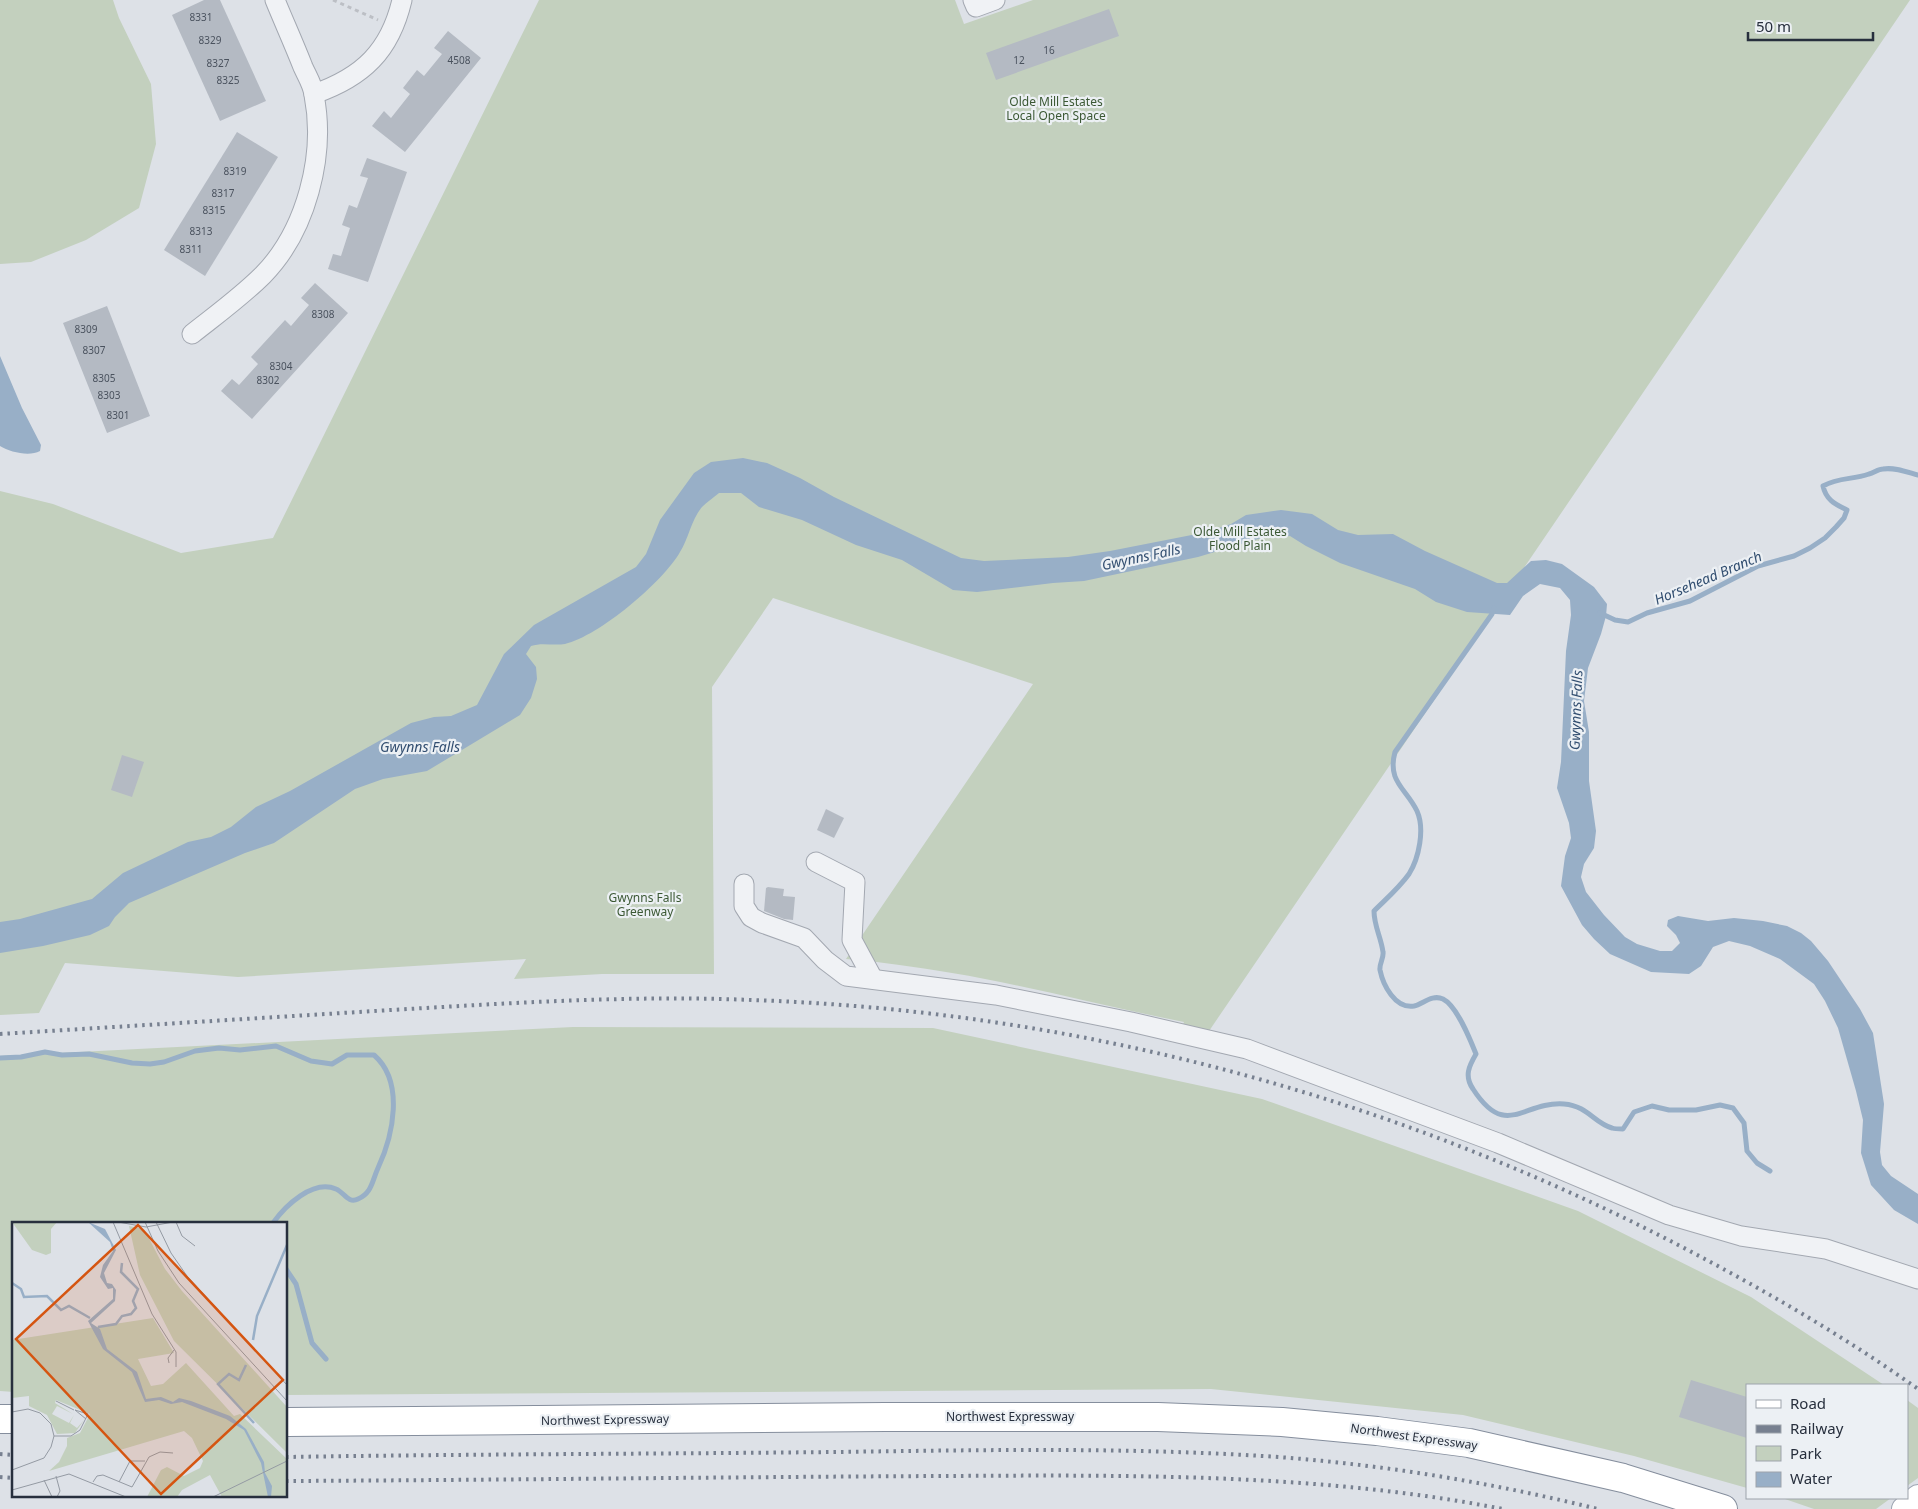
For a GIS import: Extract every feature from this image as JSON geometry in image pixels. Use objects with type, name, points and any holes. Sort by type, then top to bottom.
[{"type":"highway","name":"Northwest Expressway","points":[[288,1422],[885,1417],[1158,1417],[1282,1422],[1377,1431],[1469,1444],[1623,1478],[1723,1509]]},
{"type":"main road","points":[[1904,1509],[1918,1497]]},
{"type":"street","points":[[192,334],[263,276],[280,255],[294,232],[305,207],[312,182],[316,153],[317,120],[314,94],[275,0]]},
{"type":"street","points":[[314,94],[337,86],[359,72],[380,52],[394,27],[402,0]]},
{"type":"street","points":[[973,0],[976,8],[995,0]]},
{"type":"street","points":[[816,862],[855,882],[852,940],[873,979]]},
{"type":"street","points":[[744,884],[744,906],[751,917],[804,938],[826,960],[846,976],[996,995],[1131,1022],[1246,1049],[1498,1143],[1669,1216],[1741,1236],[1826,1249],[1918,1279]]},
{"type":"path","points":[[333,0],[394,27]]},
{"type":"path","points":[[346,0],[349,7]]},
{"type":"green space","points":[[0,0],[113,0],[119,18],[151,84],[156,144],[139,208],[86,240],[31,262],[0,264]]},
{"type":"green space","points":[[539,0],[955,0],[964,24],[1033,0],[1910,0],[1207,1034],[1182,1027],[1184,1022],[1010,984],[926,969],[846,959],[1033,684],[773,598],[712,687],[714,974],[602,974],[514,979],[526,959],[238,977],[65,963],[39,1013],[0,1015],[0,491],[53,504],[181,553],[273,538]]},
{"type":"green space","points":[[573,1027],[933,1028],[1262,1099],[1578,1211],[1751,1297],[1882,1384],[1746,1384],[1746,1488],[1634,1456],[1463,1415],[1211,1389],[288,1395],[288,1222],[12,1222],[12,1392],[0,1391],[0,1056]]},
{"type":"green space","points":[[1908,1401],[1918,1408],[1918,1478],[1908,1485]]},
{"type":"green space","points":[[1785,1499],[1890,1499],[1876,1509],[1814,1509]]},
{"type":"water","points":[[0,356],[22,408],[41,445],[40,451],[36,453],[20,453],[0,446]]},
{"type":"water","name":"Gwynns Falls","points":[[743,458],[767,463],[800,478],[834,497],[961,558],[984,561],[1068,557],[1110,551],[1207,532],[1231,524],[1246,515],[1281,510],[1312,514],[1338,530],[1358,535],[1393,534],[1425,551],[1497,583],[1507,583],[1531,561],[1546,560],[1562,564],[1594,587],[1607,604],[1601,634],[1588,668],[1584,701],[1589,732],[1589,781],[1596,831],[1594,848],[1584,864],[1581,877],[1586,892],[1625,937],[1637,944],[1660,951],[1672,951],[1680,943],[1676,935],[1667,926],[1668,920],[1678,916],[1708,921],[1734,918],[1763,921],[1787,926],[1811,941],[1828,961],[1860,1009],[1873,1033],[1884,1104],[1880,1152],[1882,1165],[1891,1176],[1918,1194],[1918,1224],[1894,1210],[1871,1185],[1861,1153],[1863,1120],[1856,1091],[1838,1028],[1825,1001],[1814,984],[1780,959],[1750,946],[1729,941],[1713,947],[1701,966],[1689,974],[1651,972],[1610,954],[1582,925],[1561,886],[1565,856],[1571,838],[1569,823],[1557,788],[1561,762],[1566,651],[1571,615],[1570,600],[1560,588],[1540,584],[1523,596],[1510,615],[1467,612],[1436,602],[1415,589],[1340,563],[1290,536],[1261,538],[1198,557],[1084,581],[977,592],[953,590],[902,560],[856,545],[802,520],[759,507],[741,493],[719,493],[704,505],[699,512],[683,547],[672,564],[660,578],[629,606],[579,639],[565,644],[539,644],[531,646],[526,654],[536,667],[537,679],[531,698],[520,715],[427,771],[383,779],[355,789],[274,843],[245,853],[129,903],[109,926],[90,935],[43,946],[0,953],[0,922],[20,919],[92,899],[123,873],[188,842],[211,837],[231,827],[256,807],[290,791],[411,723],[434,717],[451,716],[477,705],[504,654],[534,625],[636,567],[646,554],[660,520],[694,473],[711,462]]},
{"type":"building","points":[[204,0],[220,0],[266,101],[220,121],[172,15]]},
{"type":"building","points":[[1109,9],[1119,36],[996,80],[986,53]]},
{"type":"building","points":[[448,31],[481,58],[405,152],[372,126],[384,111],[391,118],[410,94],[403,88],[417,70],[424,76],[442,54],[434,48]]},
{"type":"building","points":[[237,132],[278,157],[205,276],[164,250]]},
{"type":"building","points":[[367,158],[407,172],[368,282],[328,269],[333,254],[341,256],[350,228],[342,225],[349,205],[357,208],[368,178],[360,176]]},
{"type":"building","points":[[315,283],[348,313],[252,419],[221,391],[232,379],[239,385],[258,364],[251,357],[285,320],[291,326],[309,305],[301,298]]},
{"type":"building","points":[[107,306],[150,416],[107,433],[63,323]]},
{"type":"building","points":[[122,755],[144,762],[132,797],[111,790]]},
{"type":"building","points":[[826,809],[844,818],[834,838],[817,830]]},
{"type":"building","points":[[766,888],[784,889],[783,896],[795,897],[793,920],[784,919],[764,911]]},
{"type":"building","points":[[1691,1380],[1746,1397],[1746,1438],[1679,1417]]},
{"type":"waterway","name":"Horsehead Branch","points":[[1600,613],[1615,620],[1628,622],[1647,613],[1690,601],[1758,566],[1794,556],[1810,548],[1825,538],[1836,527],[1844,518],[1847,510],[1826,495],[1823,486],[1829,483],[1887,469],[1901,470],[1918,475]]},
{"type":"waterway","points":[[1494,608],[1492,614],[1395,752],[1393,762],[1396,778],[1417,811],[1421,835],[1416,860],[1409,874],[1397,889],[1374,911],[1383,952],[1380,968],[1387,989],[1396,1000],[1407,1006],[1414,1006],[1431,998],[1439,998],[1443,999],[1453,1008],[1476,1054],[1468,1071],[1470,1084],[1485,1104],[1495,1112],[1505,1115],[1550,1105],[1572,1105],[1585,1111],[1606,1126],[1623,1129],[1634,1112],[1652,1106],[1669,1110],[1696,1110],[1720,1105],[1733,1108],[1744,1123],[1747,1151],[1757,1163],[1770,1171]]},
{"type":"waterway","points":[[0,1058],[21,1057],[45,1052],[62,1055],[89,1054],[132,1063],[150,1064],[164,1062],[195,1051],[219,1048],[240,1050],[276,1046],[311,1061],[332,1064],[347,1055],[374,1055],[384,1066],[390,1080],[393,1094],[393,1110],[388,1141],[369,1190],[355,1200],[349,1199],[339,1190],[327,1187],[309,1191],[292,1202],[274,1222]]},
{"type":"waterway","points":[[288,1272],[296,1284],[312,1343],[326,1359]]},
{"type":"railway","points":[[0,1034],[526,1002],[662,998],[752,1000],[874,1008],[995,1022],[1115,1044],[1233,1072],[1350,1107],[1464,1148],[1576,1195],[1746,1281],[1834,1333],[1918,1389]]},
{"type":"railway","points":[[288,1457],[1001,1450],[1112,1450],[1223,1454],[1318,1460],[1399,1470],[1479,1483],[1598,1509]]},
{"type":"railway","points":[[0,1454],[12,1455]]},
{"type":"railway","points":[[288,1481],[942,1476],[1153,1477],[1294,1482],[1434,1497],[1503,1509]]},
{"type":"railway","points":[[0,1477],[12,1478]]},
{"type":"park label","name":"Olde Mill Estates Local Open Space","points":[[1056,109]]},
{"type":"park label","name":"Olde Mill Estates Flood Plain","points":[[1240,539]]},
{"type":"park label","name":"Gwynns Falls Greenway","points":[[645,905]]}]
